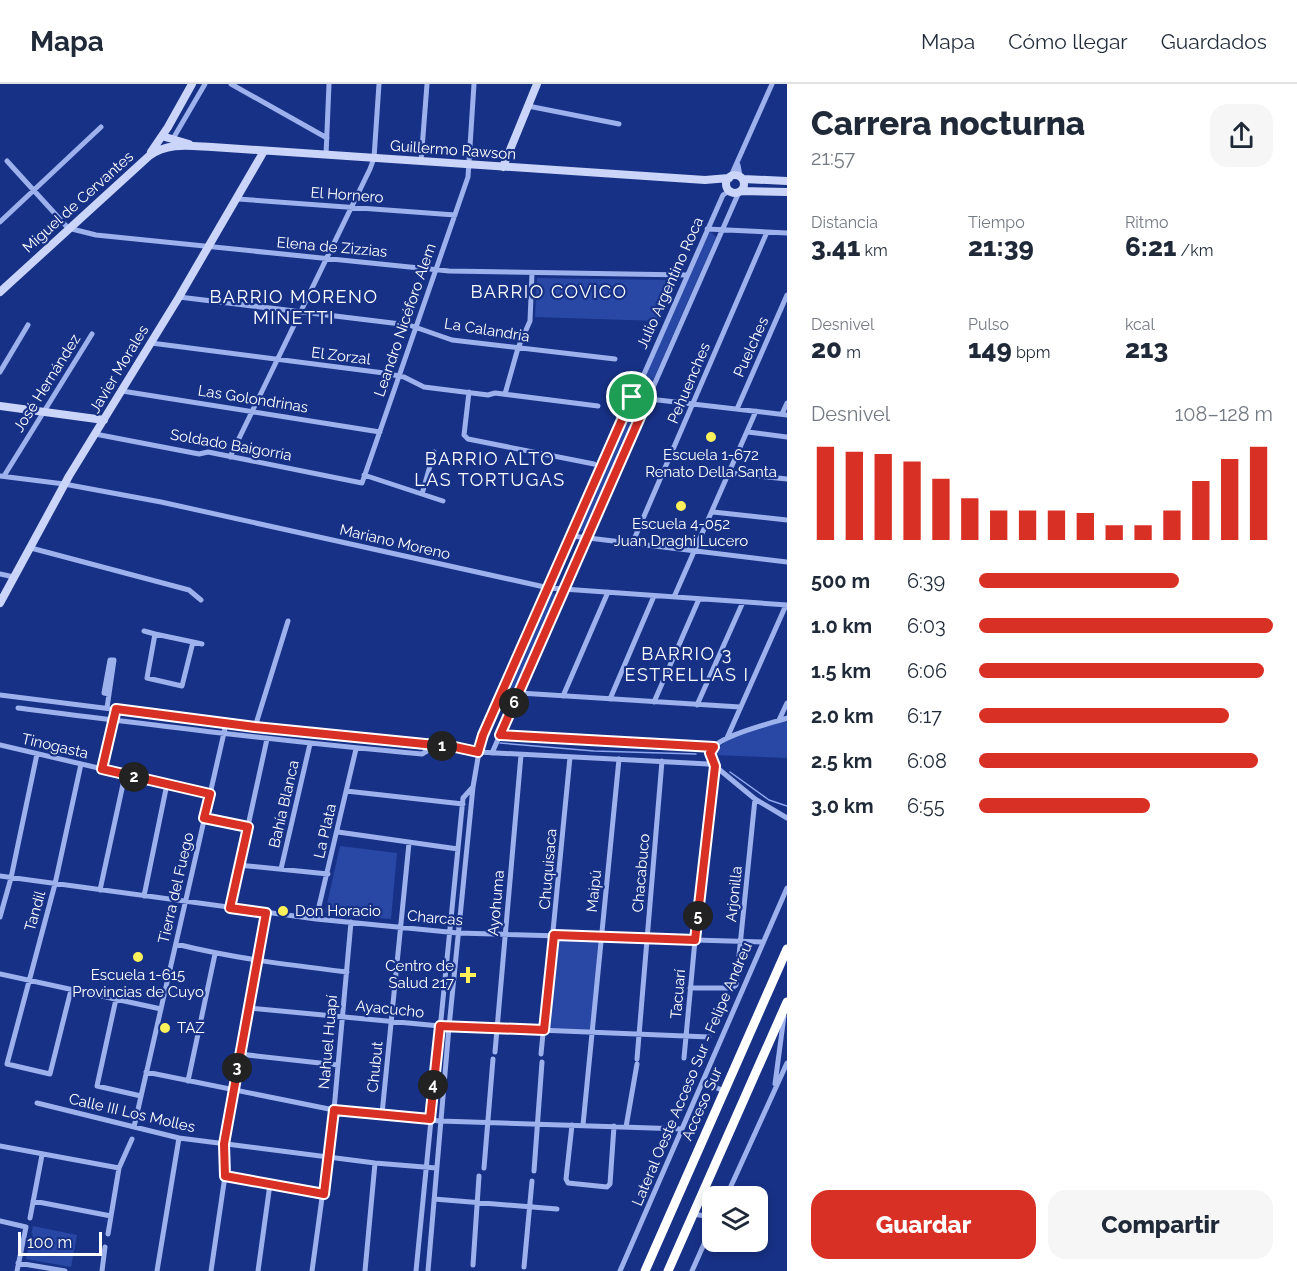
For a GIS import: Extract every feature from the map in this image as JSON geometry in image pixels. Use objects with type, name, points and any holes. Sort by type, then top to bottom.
[{"type":"highway","name":"Acceso Sur","points":[[643,1271],[787,950]]},
{"type":"highway","points":[[669,1271],[786,1004]]},
{"type":"main road","name":"Miguel de Cervantes","points":[[0,292],[170,136],[192,84]]},
{"type":"main road","points":[[503,167],[537,84]]},
{"type":"main road","name":"Guillermo Rawson","points":[[160,149],[170,136],[198,147],[705,180],[787,181]]},
{"type":"main road","name":"Miguel de Cervantes","points":[[149,156],[160,149]]},
{"type":"main road","name":"Javier Morales","points":[[0,603],[64,484],[238,199],[264,151]]},
{"type":"main road","points":[[740,191],[744,186],[733,181],[734,193],[740,191],[787,192]]},
{"type":"main road","points":[[0,406],[104,420]]},
{"type":"street","points":[[170,136],[205,84]]},
{"type":"street","points":[[231,84],[327,138]]},
{"type":"street","points":[[326,155],[329,84]]},
{"type":"street","points":[[230,457],[374,159],[379,84]]},
{"type":"street","points":[[421,162],[426,84]]},
{"type":"street","name":"Leandro Nicéforo Alem","points":[[362,483],[468,177],[474,84]]},
{"type":"street","points":[[733,181],[738,160],[772,84]]},
{"type":"street","points":[[528,106],[619,124]]},
{"type":"street","points":[[0,222],[101,127]]},
{"type":"street","points":[[7,161],[68,228]]},
{"type":"street","name":"Julio Argentino Roca","points":[[428,1271],[458,933],[478,752],[483,735],[686,275],[723,195],[733,181]]},
{"type":"street","name":"Julio Argentino Roca","points":[[492,753],[740,191]]},
{"type":"street","name":"El Hornero","points":[[238,199],[455,215]]},
{"type":"street","name":"Elena de Zizzias","points":[[68,228],[96,235],[437,269],[686,275]]},
{"type":"street","points":[[707,229],[787,233]]},
{"type":"street","name":"Pehuenches","points":[[632,544],[767,232]]},
{"type":"street","points":[[505,394],[518,348],[530,321],[532,273]]},
{"type":"street","name":"Puelches","points":[[737,409],[787,295]]},
{"type":"street","name":"La Calandria","points":[[179,297],[417,327],[452,340],[615,359]]},
{"type":"street","points":[[0,372],[28,326]]},
{"type":"street","name":"José Hernández","points":[[2,476],[92,333]]},
{"type":"street","name":"El Zorzal","points":[[150,343],[399,376],[424,387],[469,393],[505,394],[598,406]]},
{"type":"street","name":"Las Golondrinas","points":[[122,391],[380,432]]},
{"type":"street","points":[[469,393],[464,435],[468,439],[594,464]]},
{"type":"street","points":[[632,397],[784,415],[787,402]]},
{"type":"street","points":[[674,597],[756,411]]},
{"type":"street","points":[[748,432],[787,436]]},
{"type":"street","name":"Soldado Baigorria","points":[[95,434],[199,454],[208,452],[362,483]]},
{"type":"street","points":[[422,494],[434,452]]},
{"type":"street","points":[[730,472],[787,479]]},
{"type":"street","points":[[364,475],[443,501]]},
{"type":"street","name":"Mariano Moreno","points":[[2,476],[64,484],[219,514],[549,588],[786,605]]},
{"type":"street","points":[[713,512],[787,520]]},
{"type":"street","points":[[572,536],[787,562]]},
{"type":"street","points":[[30,548],[189,590],[201,600]]},
{"type":"street","points":[[0,574],[14,577]]},
{"type":"street","points":[[563,696],[608,592]]},
{"type":"street","points":[[610,699],[654,596]]},
{"type":"street","points":[[654,702],[699,599]]},
{"type":"street","points":[[697,705],[743,602]]},
{"type":"street","points":[[727,738],[786,605]]},
{"type":"street","points":[[255,727],[288,621]]},
{"type":"street","points":[[144,631],[202,644]]},
{"type":"street","points":[[156,634],[147,678],[182,686],[193,642]]},
{"type":"street","points":[[107,708],[114,660],[110,660],[104,693],[109,694]]},
{"type":"street","points":[[503,692],[740,708]]},
{"type":"street","points":[[0,695],[226,724],[478,752],[662,761],[715,766],[756,799],[787,818]]},
{"type":"street","points":[[779,721],[787,702]]},
{"type":"street","points":[[18,708],[356,749],[422,754],[428,745]]},
{"type":"street","points":[[102,769],[116,709]]},
{"type":"street","points":[[500,735],[714,747],[740,731],[787,718]]},
{"type":"street","name":"Tierra del Fuego","points":[[134,1127],[226,724]]},
{"type":"street","points":[[230,908],[267,739]]},
{"type":"street","name":"Bahía Blanca","points":[[281,869],[310,744]]},
{"type":"street","name":"Tinogasta","points":[[0,746],[210,794]]},
{"type":"street","name":"Tacuarí","points":[[684,1058],[715,766],[710,754],[714,747]]},
{"type":"street","name":"La Plata","points":[[316,919],[356,749]]},
{"type":"street","points":[[0,918],[11,878],[36,754]]},
{"type":"street","name":"Ayohuma","points":[[484,1168],[520,755]]},
{"type":"street","name":"Chuquisaca","points":[[541,1054],[570,757]]},
{"type":"street","name":"Maipú","points":[[583,1125],[619,759]]},
{"type":"street","name":"Chacabuco","points":[[626,1127],[640,1034],[662,761]]},
{"type":"street","name":"Tandil","points":[[71,990],[50,1074],[7,1064],[55,884],[81,764]]},
{"type":"street","points":[[100,890],[125,775]]},
{"type":"street","points":[[144,896],[167,784]]},
{"type":"street","points":[[416,1271],[463,804],[464,796],[473,787]]},
{"type":"street","points":[[346,791],[463,804]]},
{"type":"street","name":"Arjonilla","points":[[690,988],[732,988],[736,985],[756,799]]},
{"type":"street","points":[[204,818],[248,827]]},
{"type":"street","points":[[338,832],[458,849]]},
{"type":"street","name":"Chubut","points":[[382,1114],[409,843]]},
{"type":"street","points":[[238,865],[328,874]]},
{"type":"street","name":"Charcas","points":[[0,876],[266,913],[458,933],[763,942]]},
{"type":"street","name":"Lateral Oeste Acceso Sur - Felipe Andreu","points":[[620,1271],[787,888]]},
{"type":"street","points":[[211,1271],[225,1176],[224,1144],[266,913]]},
{"type":"street","name":"Nahuel Huapí","points":[[312,1271],[329,1156],[351,922]]},
{"type":"street","points":[[176,944],[215,954],[347,972]]},
{"type":"street","points":[[188,1081],[215,954]]},
{"type":"street","points":[[0,974],[160,1008]]},
{"type":"street","points":[[116,999],[97,1086],[141,1096]]},
{"type":"street","points":[[774,1092],[786,1004]]},
{"type":"street","name":"Ayacucho","points":[[249,1008],[449,1027],[709,1037]]},
{"type":"street","points":[[240,1054],[338,1065]]},
{"type":"street","points":[[534,1171],[542,1062]]},
{"type":"street","points":[[731,1186],[787,1063]]},
{"type":"street","points":[[146,1072],[334,1110],[440,1120],[682,1129]]},
{"type":"street","points":[[703,1082],[724,1091]]},
{"type":"street","name":"Calle III Los Molles","points":[[37,1103],[179,1138],[375,1163],[436,1168]]},
{"type":"street","points":[[572,1125],[566,1179],[568,1183],[607,1187],[610,1184],[614,1126]]},
{"type":"street","points":[[157,1271],[179,1138]]},
{"type":"street","points":[[108,1234],[119,1168],[132,1139]]},
{"type":"street","points":[[0,1146],[119,1168]]},
{"type":"street","points":[[30,1218],[42,1155]]},
{"type":"street","points":[[366,1271],[375,1163]]},
{"type":"street","points":[[225,1176],[324,1194]]},
{"type":"street","points":[[473,1264],[479,1176]]},
{"type":"street","points":[[524,1267],[532,1181]]},
{"type":"street","points":[[258,1271],[270,1184]]},
{"type":"street","points":[[434,1199],[557,1209]]},
{"type":"street","points":[[33,1201],[111,1216]]},
{"type":"street","points":[[693,1214],[702,1215]]},
{"type":"street","points":[[0,1221],[26,1227],[17,1271]]},
{"type":"street","points":[[102,1271],[105,1247]]},
{"type":"street","points":[[692,1271],[702,1248]]},
{"type":"street","points":[[18,1263],[65,1271]]},
{"type":"shaded area","points":[[711,232],[716,237],[647,394],[639,394],[708,234]]},
{"type":"shaded area","points":[[537,278],[669,280],[672,284],[659,321],[535,317]]},
{"type":"shaded area","points":[[636,403],[640,406],[585,531],[579,531]]},
{"type":"shaded area","points":[[552,593],[557,595],[516,687],[510,688]]},
{"type":"shaded area","points":[[787,721],[787,758],[714,755],[725,742],[735,737]]},
{"type":"shaded area","points":[[340,846],[397,853],[391,919],[325,913]]},
{"type":"shaded area","points":[[554,935],[601,937],[592,1032],[544,1030]]},
{"type":"shaded area","points":[[33,1226],[77,1235],[71,1267],[26,1259]]},
{"type":"waterway","points":[[500,743],[594,751],[696,754]]},
{"type":"waterway","points":[[730,772],[769,800],[787,806]]},
{"type":"place","name":"Escuela 1-672 Renato Della Santa","points":[[711,437]]},
{"type":"place","name":"Escuela 4-052 Juan Draghi Lucero","points":[[681,506]]},
{"type":"place","name":"Don Horacio","points":[[283,911]]},
{"type":"place","name":"Escuela 1-615 Provincias de Cuyo","points":[[138,957]]},
{"type":"place","name":"Centro de Salud 217","points":[[468,975]]},
{"type":"place","name":"TAZ","points":[[165,1028]]},
{"type":"district","name":"BARRIO COVICO","points":[[549,291]]},
{"type":"district","name":"BARRIO MORENO MINETTI","points":[[294,306]]},
{"type":"district","name":"BARRIO ALTO LAS TORTUGAS","points":[[490,468]]},
{"type":"district","name":"BARRIO 3 ESTRELLAS I","points":[[687,663]]},
{"type":"route","points":[[632,397],[648,399],[500,735],[714,747],[710,753],[715,766],[695,940],[554,935],[544,1030],[440,1026],[430,1119],[334,1110],[324,1194],[225,1176],[224,1144],[266,913],[230,908],[248,827],[204,818],[210,794],[102,769],[116,709],[255,727],[455,747],[478,752],[483,735],[632,397]]}]
